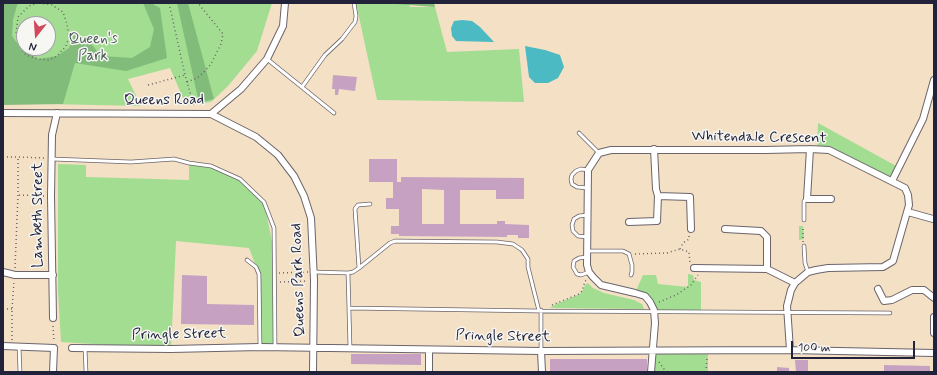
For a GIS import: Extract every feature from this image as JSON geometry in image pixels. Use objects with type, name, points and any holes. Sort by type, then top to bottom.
[{"type":"street","name":"Queens Road","points":[[3,113],[211,114],[241,89],[267,59],[283,26],[285,3]]},
{"type":"street","points":[[892,181],[922,119],[934,80]]},
{"type":"street","name":"Lambeth Street","points":[[53,318],[51,196],[52,135],[57,113]]},
{"type":"street","name":"Queens Park Road","points":[[211,114],[256,137],[278,155],[294,176],[304,196],[311,218],[314,272],[313,372]]},
{"type":"street","points":[[810,148],[807,199],[831,199]]},
{"type":"street","name":"Whitendale Crescent","points":[[599,153],[611,150],[654,149],[765,150],[810,148],[829,150],[905,188],[910,205],[893,261],[883,267],[828,268],[808,272]]},
{"type":"street","points":[[629,222],[658,221],[658,196],[656,189],[654,149]]},
{"type":"street","points":[[599,153],[588,170],[587,254],[591,275],[601,285],[629,290],[645,296],[653,308],[655,323],[651,372]]},
{"type":"street","points":[[658,196],[690,196],[691,229]]},
{"type":"street","points":[[908,212],[933,219]]},
{"type":"street","points":[[725,229],[761,231],[767,237],[767,269]]},
{"type":"street","points":[[697,268],[767,269],[796,283]]},
{"type":"street","points":[[3,272],[15,275],[53,275]]},
{"type":"street","points":[[790,350],[787,306],[791,290],[808,272]]},
{"type":"street","points":[[878,289],[884,301],[892,300],[912,290],[924,290],[934,298]]},
{"type":"street","points":[[934,317],[934,333]]},
{"type":"street","points":[[3,346],[54,348],[53,372]]},
{"type":"street","name":"Pringle Street","points":[[72,348],[171,349],[276,347],[541,351],[790,350],[934,353]]},
{"type":"street","points":[[429,350],[429,372]]},
{"type":"street","points":[[541,351],[542,372]]},
{"type":"lane","points":[[302,87],[325,55],[342,39],[355,22],[356,16],[354,3]]},
{"type":"lane","points":[[267,59],[334,113]]},
{"type":"lane","points":[[579,132],[599,153]]},
{"type":"lane","points":[[52,158],[131,162],[174,159],[211,166],[240,179],[264,202],[274,228],[276,347]]},
{"type":"lane","points":[[588,170],[581,169],[576,171],[572,175],[571,179],[572,184],[577,187],[588,188]]},
{"type":"lane","points":[[804,220],[804,201],[807,199]]},
{"type":"lane","points":[[359,268],[356,209],[358,204],[370,204]]},
{"type":"lane","points":[[588,215],[579,216],[574,219],[572,225],[573,231],[578,236],[588,237]]},
{"type":"lane","points":[[314,272],[348,273],[359,268],[390,243],[395,241],[497,242],[513,244],[522,250],[528,259],[528,267],[540,310],[541,351]]},
{"type":"lane","points":[[804,246],[805,263],[808,272]]},
{"type":"lane","points":[[591,275],[577,274],[573,267],[574,261],[587,254],[623,251],[629,254],[632,265],[631,276]]},
{"type":"lane","points":[[247,260],[256,267],[259,274],[260,347]]},
{"type":"lane","points":[[348,273],[350,348]]},
{"type":"lane","points":[[349,308],[540,310],[653,308],[890,313]]},
{"type":"lane","points":[[19,346],[20,372]]},
{"type":"lane","points":[[85,348],[86,372]]},
{"type":"path","points":[[39,3],[52,4],[63,12],[67,24],[69,37],[66,46],[57,56],[49,60],[38,59],[26,55],[21,49],[16,34],[18,17],[29,6],[39,3]]},
{"type":"path","points":[[169,3],[185,76],[196,114]]},
{"type":"path","points":[[187,82],[203,74],[211,64],[221,44],[223,34],[198,3]]},
{"type":"path","points":[[148,85],[185,76]]},
{"type":"path","points":[[3,157],[52,158]]},
{"type":"path","points":[[12,346],[12,309],[15,275],[18,195],[18,157]]},
{"type":"path","points":[[18,195],[51,196]]},
{"type":"path","points":[[804,220],[802,241],[804,246]]},
{"type":"path","points":[[680,249],[683,243],[689,239],[691,229]]},
{"type":"path","points":[[629,254],[667,253],[680,249],[689,252],[690,262],[697,268],[697,276],[691,285],[653,308]]},
{"type":"path","points":[[274,273],[314,272]]},
{"type":"path","points":[[549,310],[550,306],[579,294],[582,291],[585,281],[591,275]]},
{"type":"path","points":[[274,282],[314,280]]},
{"type":"path","points":[[3,309],[12,309]]},
{"type":"path","points":[[53,318],[54,348]]},
{"type":"path","points":[[706,372],[707,351]]},
{"type":"green space","name":"Queen's Park","points":[[3,3],[272,3],[257,51],[228,86],[211,102],[186,105],[170,68],[128,79],[141,106],[3,103]]},
{"type":"green space","points":[[3,3],[20,3],[17,5],[13,20],[12,36],[16,42],[16,56],[33,56],[38,59],[57,56],[69,48],[74,35],[88,40],[101,56],[132,58],[150,47],[154,29],[143,3],[151,3],[160,8],[167,58],[126,71],[75,63],[63,104],[3,105]]},
{"type":"green space","points":[[177,3],[188,3],[214,99],[199,103]]},
{"type":"green space","points":[[356,3],[409,3],[410,7],[435,7],[447,52],[519,49],[524,102],[377,100]]},
{"type":"green space","points":[[434,3],[435,7],[396,4]]},
{"type":"green space","points":[[818,123],[898,167],[892,181],[829,150],[817,149]]},
{"type":"green space","points":[[189,163],[211,166],[240,179],[264,202],[273,247],[275,347],[260,347],[259,274],[249,248],[176,241],[171,349],[61,342],[58,291],[58,164],[86,165],[86,177],[189,180]]},
{"type":"green space","points":[[799,226],[803,226],[804,239],[799,240]]},
{"type":"green space","points":[[688,274],[693,275],[694,280],[701,282],[701,311],[654,310],[650,302],[635,293],[643,275],[656,275],[658,284],[688,287]]},
{"type":"green space","points":[[588,283],[593,288],[604,293],[634,300],[642,304],[644,309],[550,308],[580,294],[585,285]]},
{"type":"green space","points":[[652,351],[708,352],[708,372],[652,372]]},
{"type":"water","points":[[454,21],[472,21],[494,42],[456,41],[452,36],[451,28]]},
{"type":"water","points":[[525,46],[560,55],[564,67],[558,78],[548,83],[535,83],[529,77]]},
{"type":"building","points":[[333,75],[357,77],[355,91],[339,89],[338,95],[335,95],[335,89],[332,89]]},
{"type":"building","points":[[369,159],[397,159],[397,182],[401,182],[401,177],[524,178],[524,199],[496,199],[496,190],[460,190],[460,224],[497,224],[497,221],[505,221],[505,224],[529,225],[529,238],[518,238],[518,235],[507,235],[507,237],[399,236],[399,234],[391,234],[391,226],[399,226],[399,209],[386,209],[386,198],[393,198],[393,182],[369,182]],"holes":[[[422,189],[444,190],[444,224],[422,224]]]},
{"type":"building","points":[[182,275],[207,276],[207,304],[254,305],[254,325],[181,324]]},
{"type":"building","points":[[351,354],[421,354],[421,365],[351,364]]},
{"type":"building","points":[[550,359],[647,359],[647,372],[550,372]]},
{"type":"building","points":[[795,360],[808,360],[808,372],[796,372]]},
{"type":"building","points":[[884,365],[930,366],[930,372],[884,372]]},
{"type":"building","points":[[777,367],[789,368],[789,372],[777,372]]}]
